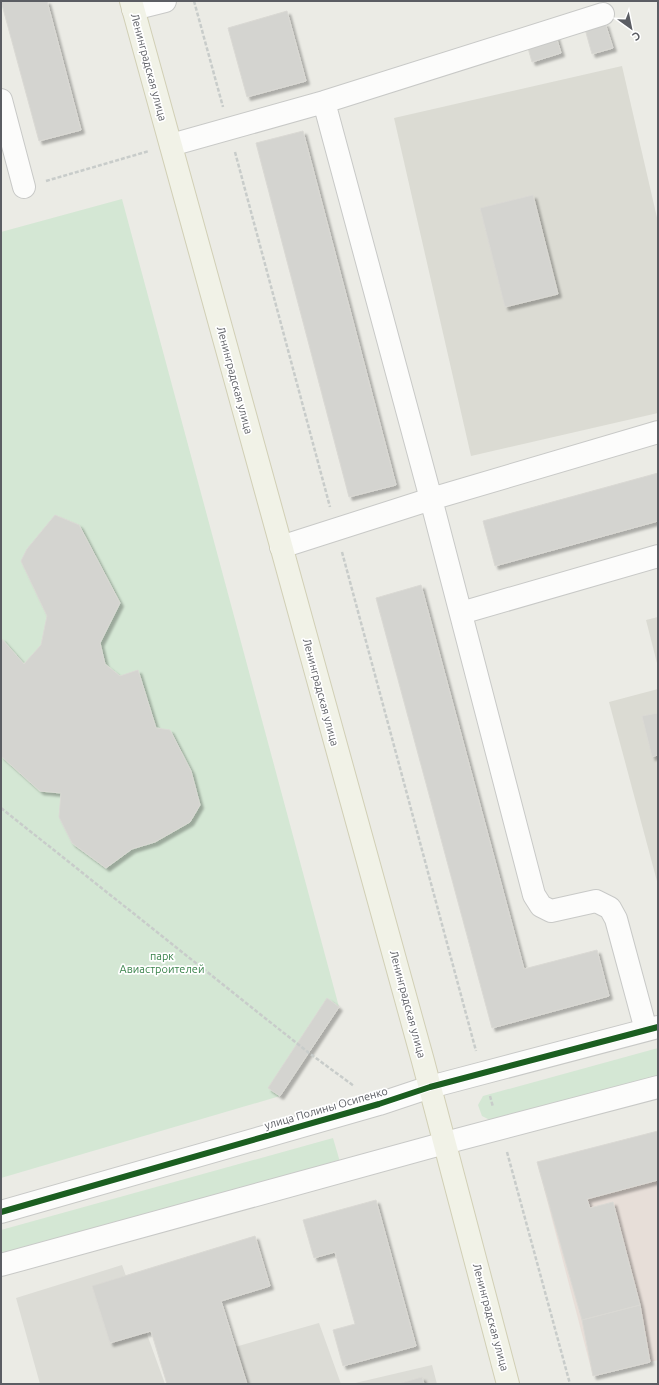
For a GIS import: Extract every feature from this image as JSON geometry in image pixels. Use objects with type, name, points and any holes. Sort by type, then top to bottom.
[{"type":"main road","name":"Ленинградская улица","points":[[132,5],[430,1087],[508,1384]]},
{"type":"street","points":[[132,5],[165,1]]},
{"type":"street","points":[[171,145],[229,130],[324,102],[603,14]]},
{"type":"street","points":[[1,100],[24,187]]},
{"type":"street","points":[[324,102],[431,499],[534,894],[541,906],[550,911],[596,901],[610,908],[616,918],[652,1029]]},
{"type":"street","points":[[281,546],[431,499],[658,432]]},
{"type":"street","points":[[461,613],[658,556]]},
{"type":"street","name":"улица Полины Осипенко","points":[[1,1212],[379,1104],[430,1087],[652,1029]]},
{"type":"street","points":[[1,1265],[445,1143],[658,1087]]},
{"type":"path","points":[[194,1],[482,1073],[501,1128],[570,1384]]},
{"type":"path","points":[[24,187],[171,145]]},
{"type":"path","points":[[1,808],[309,1053],[379,1104]]},
{"type":"shaded area","points":[[622,66],[658,222],[658,413],[471,456],[394,118]]},
{"type":"shaded area","points":[[658,617],[658,667],[646,620]]},
{"type":"shaded area","points":[[658,689],[658,885],[609,702]]},
{"type":"shaded area","points":[[658,1131],[658,1360],[593,1376],[537,1162]]},
{"type":"shaded area","points":[[122,1265],[165,1384],[40,1384],[16,1298]]},
{"type":"shaded area","points":[[319,1323],[341,1384],[247,1384],[235,1347]]},
{"type":"shaded area","points":[[432,1365],[437,1384],[351,1384]]},
{"type":"green space","name":"парк Авиастроителей","points":[[122,199],[339,1007],[280,1096],[1,1178],[1,232]]},
{"type":"green space","points":[[658,1048],[658,1076],[492,1121],[482,1116],[478,1105],[483,1096]]},
{"type":"green space","points":[[333,1138],[340,1162],[1,1255],[1,1230]]},
{"type":"building","points":[[1,1],[47,1],[81,130],[39,141]]},
{"type":"building","points":[[287,11],[306,81],[247,97],[228,28]]},
{"type":"building","points":[[605,23],[613,48],[592,54],[585,29]]},
{"type":"building","points":[[555,33],[561,53],[532,62],[526,41]]},
{"type":"building","points":[[303,131],[396,485],[349,497],[256,143]]},
{"type":"building","points":[[533,195],[558,294],[505,307],[480,208]]},
{"type":"building","points":[[658,473],[658,521],[495,566],[483,521]]},
{"type":"building","points":[[55,515],[79,525],[120,603],[100,643],[105,664],[120,676],[138,670],[156,728],[170,730],[191,771],[200,805],[190,822],[155,842],[132,849],[106,868],[72,843],[59,817],[61,793],[40,791],[1,756],[1,638],[24,664],[41,645],[47,616],[21,561],[27,549]]},
{"type":"building","points":[[421,585],[524,969],[597,950],[609,996],[492,1028],[376,598]]},
{"type":"building","points":[[658,713],[658,755],[652,757],[642,716]]},
{"type":"building","points":[[327,998],[339,1007],[280,1096],[268,1088]]},
{"type":"building","points":[[658,1131],[658,1180],[587,1199],[590,1208],[613,1202],[640,1305],[582,1320],[537,1162]]},
{"type":"building","points":[[376,1200],[416,1346],[343,1366],[333,1330],[355,1324],[335,1252],[314,1258],[303,1220]]},
{"type":"building","points":[[255,1236],[270,1286],[221,1301],[247,1384],[167,1384],[151,1331],[110,1343],[92,1286]]},
{"type":"building","points":[[640,1305],[650,1362],[593,1376],[582,1320]]},
{"type":"building","points":[[422,1377],[424,1384],[398,1384]]},
{"type":"cycle path","points":[[1,1212],[379,1104],[430,1087],[658,1027]]}]
